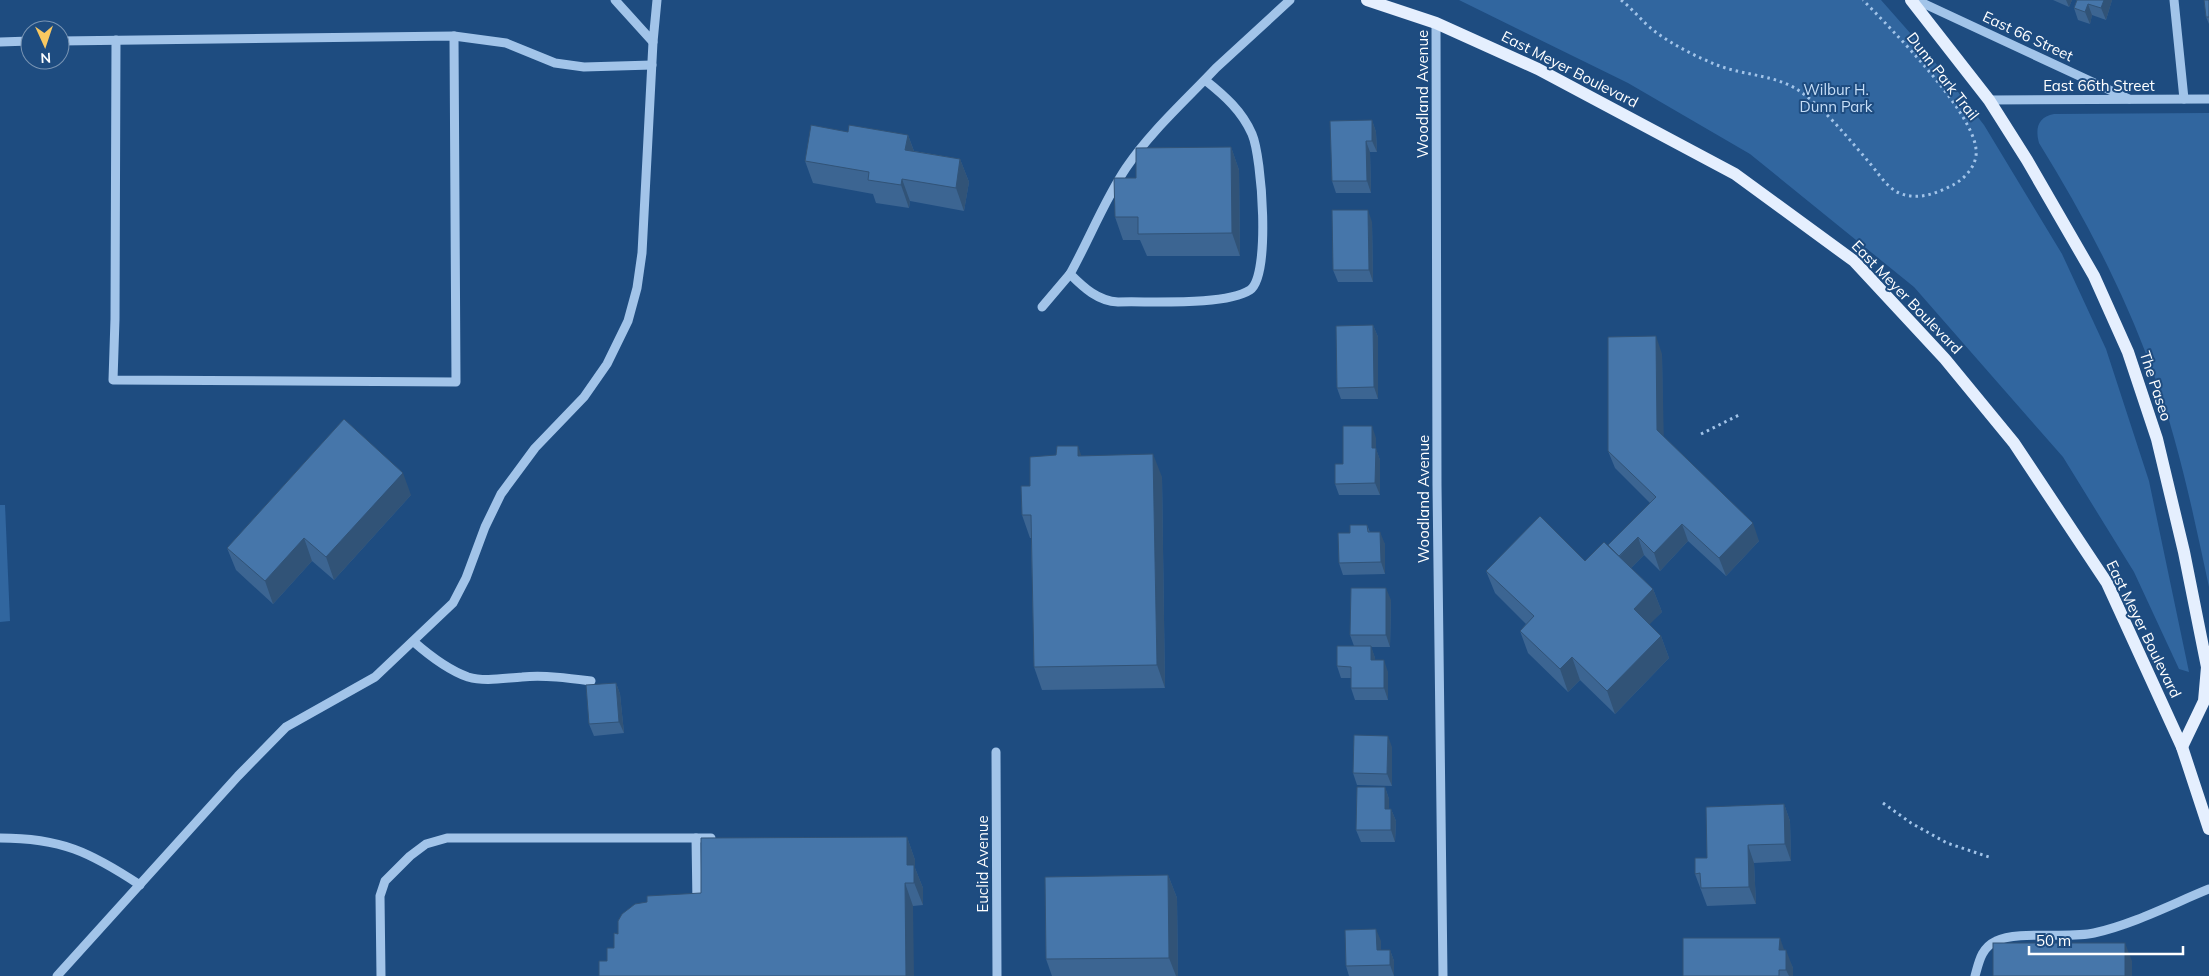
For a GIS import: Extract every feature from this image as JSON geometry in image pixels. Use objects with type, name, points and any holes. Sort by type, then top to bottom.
[{"type":"main road","name":"East Meyer Boulevard","points":[[1367,0],[1436,22],[1538,69],[1735,174],[1854,262],[1945,358],[2014,443],[2107,583],[2182,747]]},
{"type":"main road","name":"The Paseo","points":[[1911,0],[1989,100],[2027,160],[2094,276],[2128,352],[2157,439],[2184,552],[2207,667],[2204,700],[2182,747]]},
{"type":"main road","points":[[2182,747],[2209,829]]},
{"type":"street","points":[[615,0],[653,42]]},
{"type":"street","points":[[57,976],[243,771],[286,727],[375,677],[453,603],[466,578],[485,527],[501,494],[535,448],[584,397],[607,364],[628,321],[637,288],[642,253],[653,42],[657,0]]},
{"type":"street","points":[[1042,307],[1070,274],[1128,166],[1162,125],[1205,80],[1290,0]]},
{"type":"street","name":"East 66 Street","points":[[1916,0],[2129,99]]},
{"type":"street","points":[[2174,0],[2184,99]]},
{"type":"street","name":"Woodland Avenue","points":[[1436,22],[1437,495],[1443,976]]},
{"type":"street","points":[[70,41],[454,36],[506,43],[555,63],[584,67],[652,65]]},
{"type":"street","points":[[116,40],[113,380],[456,382],[454,36]]},
{"type":"street","points":[[0,42],[20,41]]},
{"type":"street","points":[[1070,274],[1093,294],[1109,302],[1225,300],[1252,289],[1258,278],[1262,263],[1259,156],[1252,134],[1238,109],[1205,80]]},
{"type":"street","name":"East 66th Street","points":[[1989,100],[2209,99]]},
{"type":"street","points":[[414,642],[429,655],[471,678],[502,679],[540,676],[591,681]]},
{"type":"street","name":"Euclid Avenue","points":[[996,752],[997,976]]},
{"type":"street","points":[[0,838],[35,839],[72,847],[104,862],[140,885]]},
{"type":"street","points":[[381,976],[380,896],[385,881],[426,844],[447,838],[714,838]]},
{"type":"street","points":[[696,838],[697,909]]},
{"type":"street","points":[[1975,976],[1980,958],[1988,946],[1998,940],[2014,937],[2094,933],[2118,926],[2209,889]]},
{"type":"path","name":"Dunn Park Trail","points":[[1621,0],[1656,32],[1681,47],[1742,74],[1790,84],[1833,120],[1884,181],[1899,193],[1917,196],[1937,194],[1959,182],[1974,166],[1977,150],[1972,132],[1962,115],[1922,63],[1863,0]]},
{"type":"path","points":[[1701,434],[1739,415]]},
{"type":"path","points":[[1883,804],[1911,823],[1947,843],[1992,858]]},
{"type":"green space","name":"Wilbur H. Dunn Park","points":[[1459,0],[1881,0],[1926,51],[1984,125],[2062,254],[2106,349],[2149,481],[2189,672],[2179,669],[2134,572],[2063,457],[1914,287],[1750,154],[1628,83]]},
{"type":"green space","points":[[2209,113],[2209,587],[2177,448],[2151,367],[2101,252],[2039,143],[2037,133],[2041,121],[2054,114]]},
{"type":"green space","points":[[0,505],[5,505],[10,621],[0,622]]},
{"type":"building","points":[[2077,0],[2104,0],[2101,8],[2088,4],[2085,12],[2074,8]]},
{"type":"building","points":[[2204,0],[2209,0],[2209,17],[2206,17]]},
{"type":"building","points":[[1372,120],[1372,141],[1366,141],[1367,181],[1332,181],[1330,121]]},
{"type":"building","points":[[811,125],[848,132],[849,125],[908,135],[905,150],[960,159],[956,188],[902,179],[901,185],[868,180],[869,172],[805,161]]},
{"type":"building","points":[[1231,147],[1232,233],[1138,234],[1138,217],[1115,217],[1114,178],[1136,178],[1136,148]]},
{"type":"building","points":[[1332,210],[1368,210],[1369,270],[1333,270]]},
{"type":"building","points":[[1373,325],[1374,387],[1337,388],[1336,326]]},
{"type":"building","points":[[1656,336],[1657,430],[1753,523],[1719,558],[1682,524],[1654,553],[1638,537],[1619,556],[1608,545],[1656,497],[1608,451],[1608,337]]},
{"type":"building","points":[[344,419],[403,473],[326,557],[304,538],[265,581],[227,548]]},
{"type":"building","points":[[1343,426],[1372,426],[1372,448],[1376,448],[1375,483],[1335,484],[1335,464],[1343,464]]},
{"type":"building","points":[[1057,446],[1078,446],[1078,456],[1153,454],[1157,665],[1034,667],[1031,515],[1022,515],[1021,486],[1030,486],[1030,457],[1056,455]]},
{"type":"building","points":[[1540,516],[1585,561],[1604,542],[1653,589],[1634,609],[1661,636],[1607,691],[1572,657],[1560,669],[1520,631],[1534,616],[1486,571]]},
{"type":"building","points":[[1350,525],[1367,525],[1368,532],[1380,532],[1381,562],[1339,563],[1338,533],[1350,533]]},
{"type":"building","points":[[1351,588],[1386,588],[1386,635],[1350,635]]},
{"type":"building","points":[[1337,646],[1371,646],[1371,660],[1384,660],[1384,688],[1351,688],[1351,667],[1337,666]]},
{"type":"building","points":[[616,683],[619,722],[589,724],[586,685]]},
{"type":"building","points":[[1354,735],[1388,736],[1387,774],[1353,773]]},
{"type":"building","points":[[1357,787],[1385,787],[1385,809],[1391,809],[1391,830],[1356,830]]},
{"type":"building","points":[[1784,804],[1785,844],[1748,845],[1749,887],[1701,888],[1700,873],[1695,874],[1695,858],[1707,858],[1706,807]]},
{"type":"building","points":[[907,837],[907,865],[914,865],[914,883],[905,883],[906,976],[599,976],[599,961],[607,961],[607,948],[614,948],[614,933],[618,934],[618,921],[622,914],[635,904],[647,902],[647,896],[701,893],[701,838]]},
{"type":"building","points":[[1168,875],[1169,958],[1046,959],[1045,877]]},
{"type":"building","points":[[1376,929],[1377,950],[1390,950],[1390,965],[1346,966],[1345,930]]},
{"type":"building","points":[[1683,938],[1780,938],[1779,950],[1786,950],[1786,970],[1779,970],[1779,976],[1683,976]]},
{"type":"building","points":[[1993,943],[2125,943],[2125,976],[1993,976]]}]
